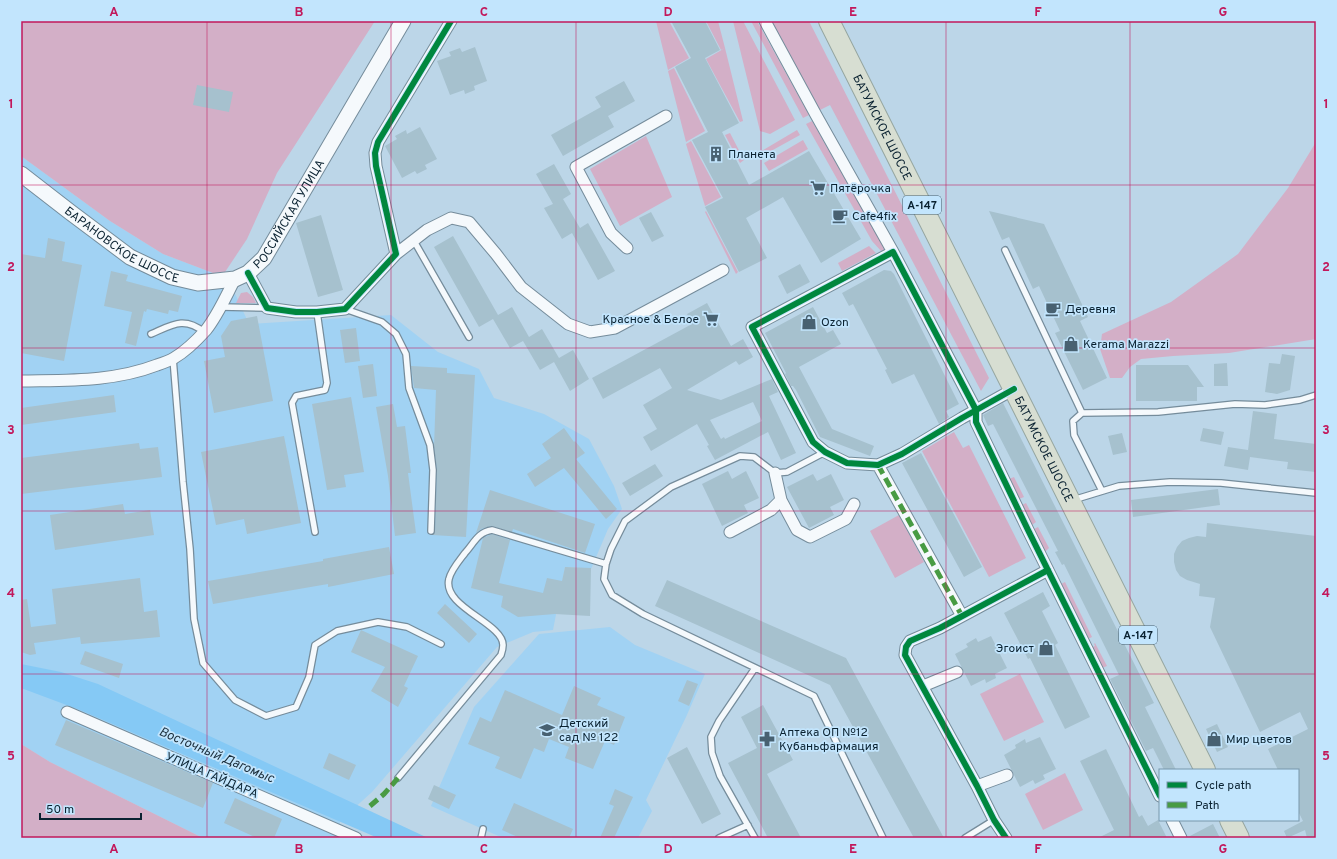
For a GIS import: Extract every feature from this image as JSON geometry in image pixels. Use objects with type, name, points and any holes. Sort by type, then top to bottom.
[{"type":"highway","name":"БАТУМСКОЕ ШОССЕ","points":[[829,21],[1071,500],[1205,769]]},
{"type":"highway","points":[[1230,821],[1239,838]]},
{"type":"main road","name":"РОССИЙСКАЯ УЛИЦА","points":[[242,276],[264,258],[403,21]]},
{"type":"main road","name":"БАРАНОВСКОЕ ШОССЕ","points":[[21,174],[130,257],[172,277],[198,283],[242,276]]},
{"type":"street","points":[[396,254],[376,166],[375,153],[378,142],[452,21]]},
{"type":"street","points":[[765,21],[893,252],[976,410],[976,422],[1159,794]]},
{"type":"street","points":[[627,248],[611,233],[576,167],[666,116]]},
{"type":"street","points":[[242,276],[267,308],[296,312],[317,312],[345,309],[396,254],[427,230],[451,218],[469,222],[496,254],[520,287],[568,324],[590,332],[615,328],[723,270]]},
{"type":"street","points":[[893,252],[752,327],[813,442],[825,452],[848,463],[878,465],[902,454],[1014,389]]},
{"type":"street","name":"РОССИЙСКАЯ УЛИЦА","points":[[21,381],[92,380],[118,376],[146,369],[173,358],[191,346],[204,332],[242,276]]},
{"type":"street","points":[[878,465],[962,616]]},
{"type":"street","points":[[775,473],[781,500],[797,530],[810,537],[846,519],[854,504]]},
{"type":"street","points":[[730,532],[771,510],[781,500]]},
{"type":"street","points":[[1006,838],[994,820],[905,655],[906,647],[910,641],[940,628],[1048,570]]},
{"type":"street","points":[[923,686],[957,672]]},
{"type":"street","name":"УЛИЦА ГАЙДАРА","points":[[67,712],[356,838]]},
{"type":"street","points":[[977,786],[1007,775]]},
{"type":"street","points":[[1173,821],[1182,838]]},
{"type":"lane","points":[[414,241],[469,337]]},
{"type":"lane","points":[[1005,250],[1082,413]]},
{"type":"lane","points":[[220,307],[267,308]]},
{"type":"lane","points":[[345,309],[382,322],[396,334],[406,354],[409,388],[430,445],[433,470],[431,531]]},
{"type":"lane","points":[[315,532],[292,403],[296,396],[325,390],[327,383],[317,312]]},
{"type":"lane","points":[[151,334],[174,324],[181,323],[189,323],[204,332]]},
{"type":"lane","points":[[173,358],[190,549],[194,619],[203,663],[235,700],[266,716],[296,707],[310,677],[315,645],[337,631],[378,622],[407,627],[441,644]]},
{"type":"lane","points":[[1102,491],[1074,435],[1073,421],[1082,413],[1158,412],[1235,404],[1265,405],[1300,400],[1316,395]]},
{"type":"lane","points":[[825,452],[787,472],[775,473],[754,457],[740,456],[671,487],[625,521],[611,549],[606,564],[604,579],[612,594],[643,614],[814,696],[883,838]]},
{"type":"lane","points":[[1071,500],[1118,486],[1170,482],[1221,483],[1316,493]]},
{"type":"lane","points":[[398,778],[501,654],[503,645],[499,634],[457,601],[450,591],[448,580],[454,569],[481,533],[492,530],[606,564]]},
{"type":"lane","points":[[755,668],[719,721],[711,737],[712,753],[720,776],[755,838]]},
{"type":"lane","points":[[965,838],[994,820]]},
{"type":"lane","points":[[719,838],[748,825]]},
{"type":"lane","points":[[481,838],[483,829]]},
{"type":"shaded area","points":[[21,21],[375,21],[277,173],[247,239],[225,272],[213,273],[163,254],[110,221],[21,156]]},
{"type":"shaded area","points":[[656,21],[669,21],[689,58],[668,70]]},
{"type":"shaded area","points":[[706,21],[718,21],[725,48],[721,50]]},
{"type":"shaded area","points":[[733,21],[743,21],[795,120],[770,134],[760,131]]},
{"type":"shaded area","points":[[751,21],[757,21],[809,115],[803,118]]},
{"type":"shaded area","points":[[769,21],[809,21],[989,378],[981,391],[830,105],[818,111]]},
{"type":"shaded area","points":[[725,48],[743,121],[740,122],[706,59]]},
{"type":"shaded area","points":[[674,68],[705,131],[686,142],[668,71]]},
{"type":"shaded area","points":[[812,121],[885,249],[881,251],[872,241],[806,124]]},
{"type":"shaded area","points":[[797,130],[800,135],[760,157],[758,153]]},
{"type":"shaded area","points":[[730,133],[744,160],[740,163],[725,135]]},
{"type":"shaded area","points":[[646,136],[672,197],[620,226],[590,169]]},
{"type":"shaded area","points":[[803,140],[808,149],[769,171],[764,163]]},
{"type":"shaded area","points":[[691,141],[721,197],[705,206],[686,144]]},
{"type":"shaded area","points":[[1316,142],[1316,339],[1229,353],[1141,359],[1130,367],[1122,378],[1110,378],[1100,349],[1102,334],[1171,302],[1238,254],[1288,188]]},
{"type":"shaded area","points":[[21,156],[110,221],[163,254],[213,273],[225,272],[249,324],[391,315],[438,352],[479,369],[494,398],[544,414],[589,439],[614,486],[622,509],[608,529],[591,569],[565,567],[553,630],[533,632],[497,647],[372,792],[340,821],[338,838],[203,838],[50,762],[21,744]]},
{"type":"shaded area","points":[[706,211],[738,272],[736,274],[705,212]]},
{"type":"shaded area","points":[[869,246],[876,253],[842,271],[838,263]]},
{"type":"shaded area","points":[[247,292],[253,297],[256,303],[236,303],[241,293]]},
{"type":"shaded area","points":[[954,432],[963,448],[969,445],[1026,558],[989,577],[922,451]]},
{"type":"shaded area","points":[[1014,477],[1024,497],[1019,499],[1009,479]]},
{"type":"shaded area","points":[[1026,503],[1036,522],[1032,525],[1022,505]]},
{"type":"shaded area","points":[[899,515],[924,562],[895,578],[870,531]]},
{"type":"shaded area","points":[[1038,527],[1049,548],[1045,552],[1034,529]]},
{"type":"shaded area","points":[[1065,582],[1092,637],[1088,639],[1061,584]]},
{"type":"shaded area","points":[[610,627],[635,645],[705,674],[646,800],[652,811],[638,838],[503,838],[431,806],[474,707],[539,634]]},
{"type":"shaded area","points":[[1095,643],[1107,666],[1102,668],[1092,647],[1095,646]]},
{"type":"shaded area","points":[[1020,674],[1044,722],[1004,741],[980,694]]},
{"type":"shaded area","points":[[21,744],[50,762],[203,838],[21,838]]},
{"type":"shaded area","points":[[1065,773],[1083,810],[1043,830],[1025,794]]},
{"type":"water","name":"Восточный Дагомыс","points":[[21,664],[61,672],[98,684],[428,838],[378,838],[80,710],[21,688]]},
{"type":"building","points":[[671,21],[705,21],[720,50],[705,58],[739,123],[722,132],[749,185],[809,151],[861,239],[821,263],[783,197],[746,218],[767,258],[739,272],[705,207],[723,198],[692,140],[708,132],[675,67],[691,58]]},
{"type":"building","points":[[475,47],[487,81],[474,86],[475,90],[465,94],[464,90],[450,95],[437,61],[451,56],[449,52],[460,48],[462,52]]},
{"type":"building","points":[[624,81],[635,101],[608,116],[614,127],[563,156],[551,135],[601,107],[595,97]]},
{"type":"building","points":[[197,85],[233,92],[229,112],[193,105]]},
{"type":"building","points":[[420,127],[437,159],[425,165],[427,169],[417,174],[415,171],[402,178],[385,146],[397,139],[395,136],[406,130],[407,134]]},
{"type":"building","points":[[554,164],[571,194],[563,199],[580,228],[588,223],[615,271],[598,280],[572,233],[562,239],[544,208],[553,204],[536,174]]},
{"type":"building","points":[[989,211],[1044,224],[1088,317],[1080,321],[1107,378],[1083,390],[1055,333],[1060,331],[1039,286],[1033,289],[1009,237],[1002,240]]},
{"type":"building","points":[[651,212],[664,236],[652,242],[639,218]]},
{"type":"building","points":[[321,215],[343,290],[318,297],[296,223]]},
{"type":"building","points":[[453,236],[498,315],[512,307],[529,337],[542,329],[559,358],[573,350],[589,379],[570,391],[554,362],[540,370],[523,341],[510,348],[493,319],[479,327],[434,247]]},
{"type":"building","points":[[48,238],[65,242],[62,261],[82,265],[64,361],[21,353],[21,254],[45,258]]},
{"type":"building","points":[[800,264],[810,282],[787,294],[778,276]]},
{"type":"building","points":[[884,270],[891,271],[894,274],[959,404],[946,411],[949,417],[939,424],[914,374],[892,384],[885,370],[887,369],[853,304],[849,306],[842,293]]},
{"type":"building","points":[[111,271],[128,275],[126,281],[182,296],[178,312],[169,310],[168,314],[147,309],[146,312],[144,311],[136,346],[125,343],[132,312],[104,306]]},
{"type":"building","points":[[707,303],[731,346],[743,339],[753,357],[739,365],[736,361],[687,390],[721,400],[772,379],[778,392],[769,396],[796,453],[781,460],[768,432],[715,460],[707,446],[709,445],[697,424],[651,451],[643,437],[657,429],[643,405],[672,388],[660,368],[603,399],[592,378],[692,324],[687,314]],"holes":[[[753,402],[762,421],[725,439],[724,437],[721,439],[710,420]]]},
{"type":"building","points":[[813,307],[827,333],[833,330],[841,344],[799,367],[832,429],[874,446],[870,456],[820,437],[796,390],[793,386],[791,386],[785,374],[786,373],[765,333]]},
{"type":"building","points":[[257,316],[273,401],[214,413],[204,361],[225,357],[221,336],[231,321]]},
{"type":"building","points":[[356,328],[360,361],[345,363],[340,330]]},
{"type":"building","points":[[1282,354],[1295,356],[1290,390],[1277,394],[1265,392],[1269,363],[1280,364]]},
{"type":"building","points":[[1227,363],[1228,386],[1214,386],[1214,364]]},
{"type":"building","points":[[373,364],[377,396],[363,398],[358,366]]},
{"type":"building","points":[[1136,365],[1188,365],[1204,387],[1197,387],[1197,401],[1136,401]]},
{"type":"building","points":[[411,366],[447,368],[447,373],[475,375],[466,537],[432,535],[435,531],[437,470],[434,447],[436,390],[414,388]]},
{"type":"building","points":[[114,395],[116,412],[21,425],[21,408]]},
{"type":"building","points":[[351,397],[364,472],[344,475],[346,487],[327,490],[312,404]]},
{"type":"building","points":[[1003,403],[1154,703],[1145,707],[1176,769],[1164,769],[1153,748],[1146,751],[1110,679],[1119,675],[1064,564],[1062,565],[1055,552],[1058,551],[993,424],[988,426],[983,415]]},
{"type":"building","points":[[393,404],[397,427],[405,426],[411,473],[408,473],[416,533],[395,536],[388,476],[376,407]]},
{"type":"building","points":[[1253,411],[1277,414],[1274,439],[1316,444],[1316,472],[1287,469],[1288,462],[1250,457],[1248,470],[1224,466],[1228,447],[1248,450]]},
{"type":"building","points":[[564,428],[574,442],[575,441],[585,453],[576,459],[617,509],[606,519],[564,468],[535,487],[527,474],[551,458],[542,444]]},
{"type":"building","points":[[1203,428],[1224,432],[1221,445],[1200,441]]},
{"type":"building","points":[[1122,433],[1127,452],[1113,455],[1108,436]]},
{"type":"building","points":[[284,436],[301,523],[247,534],[244,519],[216,525],[201,452]]},
{"type":"building","points":[[139,443],[140,449],[158,447],[162,477],[21,494],[21,458]]},
{"type":"building","points":[[921,453],[982,567],[964,577],[902,463]]},
{"type":"building","points":[[655,464],[663,476],[630,496],[622,483]]},
{"type":"building","points":[[728,471],[732,479],[746,471],[759,498],[744,505],[748,513],[722,526],[702,484]]},
{"type":"building","points":[[813,474],[817,481],[831,474],[844,500],[830,507],[834,515],[809,528],[787,487]]},
{"type":"building","points":[[1218,489],[1220,505],[1133,517],[1131,500]]},
{"type":"building","points":[[490,490],[595,524],[585,553],[513,529],[512,532],[491,526],[481,529],[476,533]]},
{"type":"building","points":[[123,504],[125,514],[150,510],[154,535],[55,550],[50,515]]},
{"type":"building","points":[[1207,523],[1316,536],[1316,838],[1307,838],[1305,830],[1287,838],[1284,831],[1303,821],[1299,813],[1299,769],[1278,769],[1268,749],[1308,729],[1300,712],[1260,732],[1210,627],[1215,598],[1199,596],[1200,584],[1180,576],[1176,570],[1174,554],[1182,541],[1197,536],[1206,537]]},
{"type":"building","points":[[492,534],[510,540],[499,583],[543,593],[547,578],[562,581],[565,567],[591,568],[590,616],[555,614],[518,617],[501,607],[503,596],[471,588],[483,538]]},
{"type":"building","points":[[389,547],[394,574],[328,587],[328,584],[213,604],[208,581],[323,561],[323,559]]},
{"type":"building","points":[[140,578],[144,612],[157,610],[160,637],[81,644],[80,637],[34,643],[36,654],[30,655],[21,652],[21,600],[27,599],[31,627],[56,624],[52,589]]},
{"type":"building","points":[[667,580],[846,658],[944,838],[914,838],[830,685],[655,606]]},
{"type":"building","points":[[1043,592],[1050,606],[1042,611],[1058,643],[1055,645],[1090,717],[1065,729],[1030,658],[1028,659],[1004,613]]},
{"type":"building","points":[[445,604],[477,634],[469,643],[437,613]]},
{"type":"building","points":[[361,630],[418,656],[404,686],[408,688],[398,707],[371,691],[385,667],[351,652]]},
{"type":"building","points":[[991,636],[1007,668],[995,674],[996,678],[986,683],[985,679],[971,686],[955,654],[968,647],[966,644],[976,638],[978,642]]},
{"type":"building","points":[[85,651],[123,664],[119,678],[80,664]]},
{"type":"building","points":[[687,680],[698,684],[689,706],[678,701]]},
{"type":"building","name":"Детский сад № 122","points":[[574,686],[601,698],[597,705],[625,717],[614,745],[605,741],[593,769],[565,758],[569,747],[549,739],[544,752],[534,748],[521,779],[495,768],[500,757],[468,744],[480,717],[491,722],[505,690],[562,715]]},
{"type":"building","points":[[763,705],[793,760],[767,774],[801,838],[768,838],[728,763],[757,748],[741,717]]},
{"type":"building","points":[[66,720],[213,783],[203,808],[55,745]]},
{"type":"building","points":[[1217,724],[1228,747],[1217,752],[1206,729]]},
{"type":"building","points":[[1040,737],[1056,769],[1043,775],[1045,779],[1035,784],[1033,780],[1020,787],[1004,755],[1016,748],[1015,745],[1025,739],[1026,743]]},
{"type":"building","points":[[687,747],[721,814],[702,824],[667,758]]},
{"type":"building","points":[[1106,749],[1139,817],[1142,815],[1148,826],[1158,820],[1167,838],[1098,838],[1114,830],[1080,761]]},
{"type":"building","points":[[329,753],[356,765],[349,780],[323,768]]},
{"type":"building","points":[[434,785],[456,795],[449,809],[428,799]]},
{"type":"building","points":[[615,789],[633,797],[614,838],[600,838],[614,806],[609,804]]},
{"type":"building","points":[[235,798],[282,819],[274,838],[257,838],[224,823]]},
{"type":"building","points":[[514,803],[573,829],[569,838],[520,838],[502,830]]},
{"type":"building","points":[[1213,824],[1220,838],[1188,838],[1188,837]]},
{"type":"marked path","points":[[878,465],[962,616]]},
{"type":"marked path","points":[[370,806],[384,794],[398,778]]},
{"type":"cycle path","points":[[248,273],[267,308],[296,312],[317,312],[345,309],[396,254],[376,166],[375,153],[378,142],[451,21]]},
{"type":"cycle path","points":[[893,252],[976,410],[902,454],[878,465],[847,463],[825,452],[813,442],[752,327],[893,252]]},
{"type":"cycle path","points":[[976,410],[1014,389]]},
{"type":"cycle path","points":[[976,410],[976,422],[1159,794]]},
{"type":"cycle path","points":[[1006,838],[994,820],[905,655],[906,647],[910,641],[940,628],[1048,570]]},
{"type":"place","name":"Планета","points":[[716,154]]},
{"type":"place","name":"Пятёрочка","points":[[818,188]]},
{"type":"place","name":"Cafe4fix","points":[[840,216]]},
{"type":"place","name":"Деревня","points":[[1053,309]]},
{"type":"place","name":"Красное & Белое","points":[[711,319]]},
{"type":"place","name":"Ozon","points":[[809,322]]},
{"type":"place","name":"Kerama Marazzi","points":[[1071,344]]},
{"type":"place","name":"Эгоист","points":[[1046,648]]},
{"type":"place","name":"Детский сад № 122","points":[[547,730]]},
{"type":"place","name":"Аптека ОП №12 Кубаньфармация","points":[[767,739]]},
{"type":"place","name":"Мир цветов","points":[[1214,739]]}]
